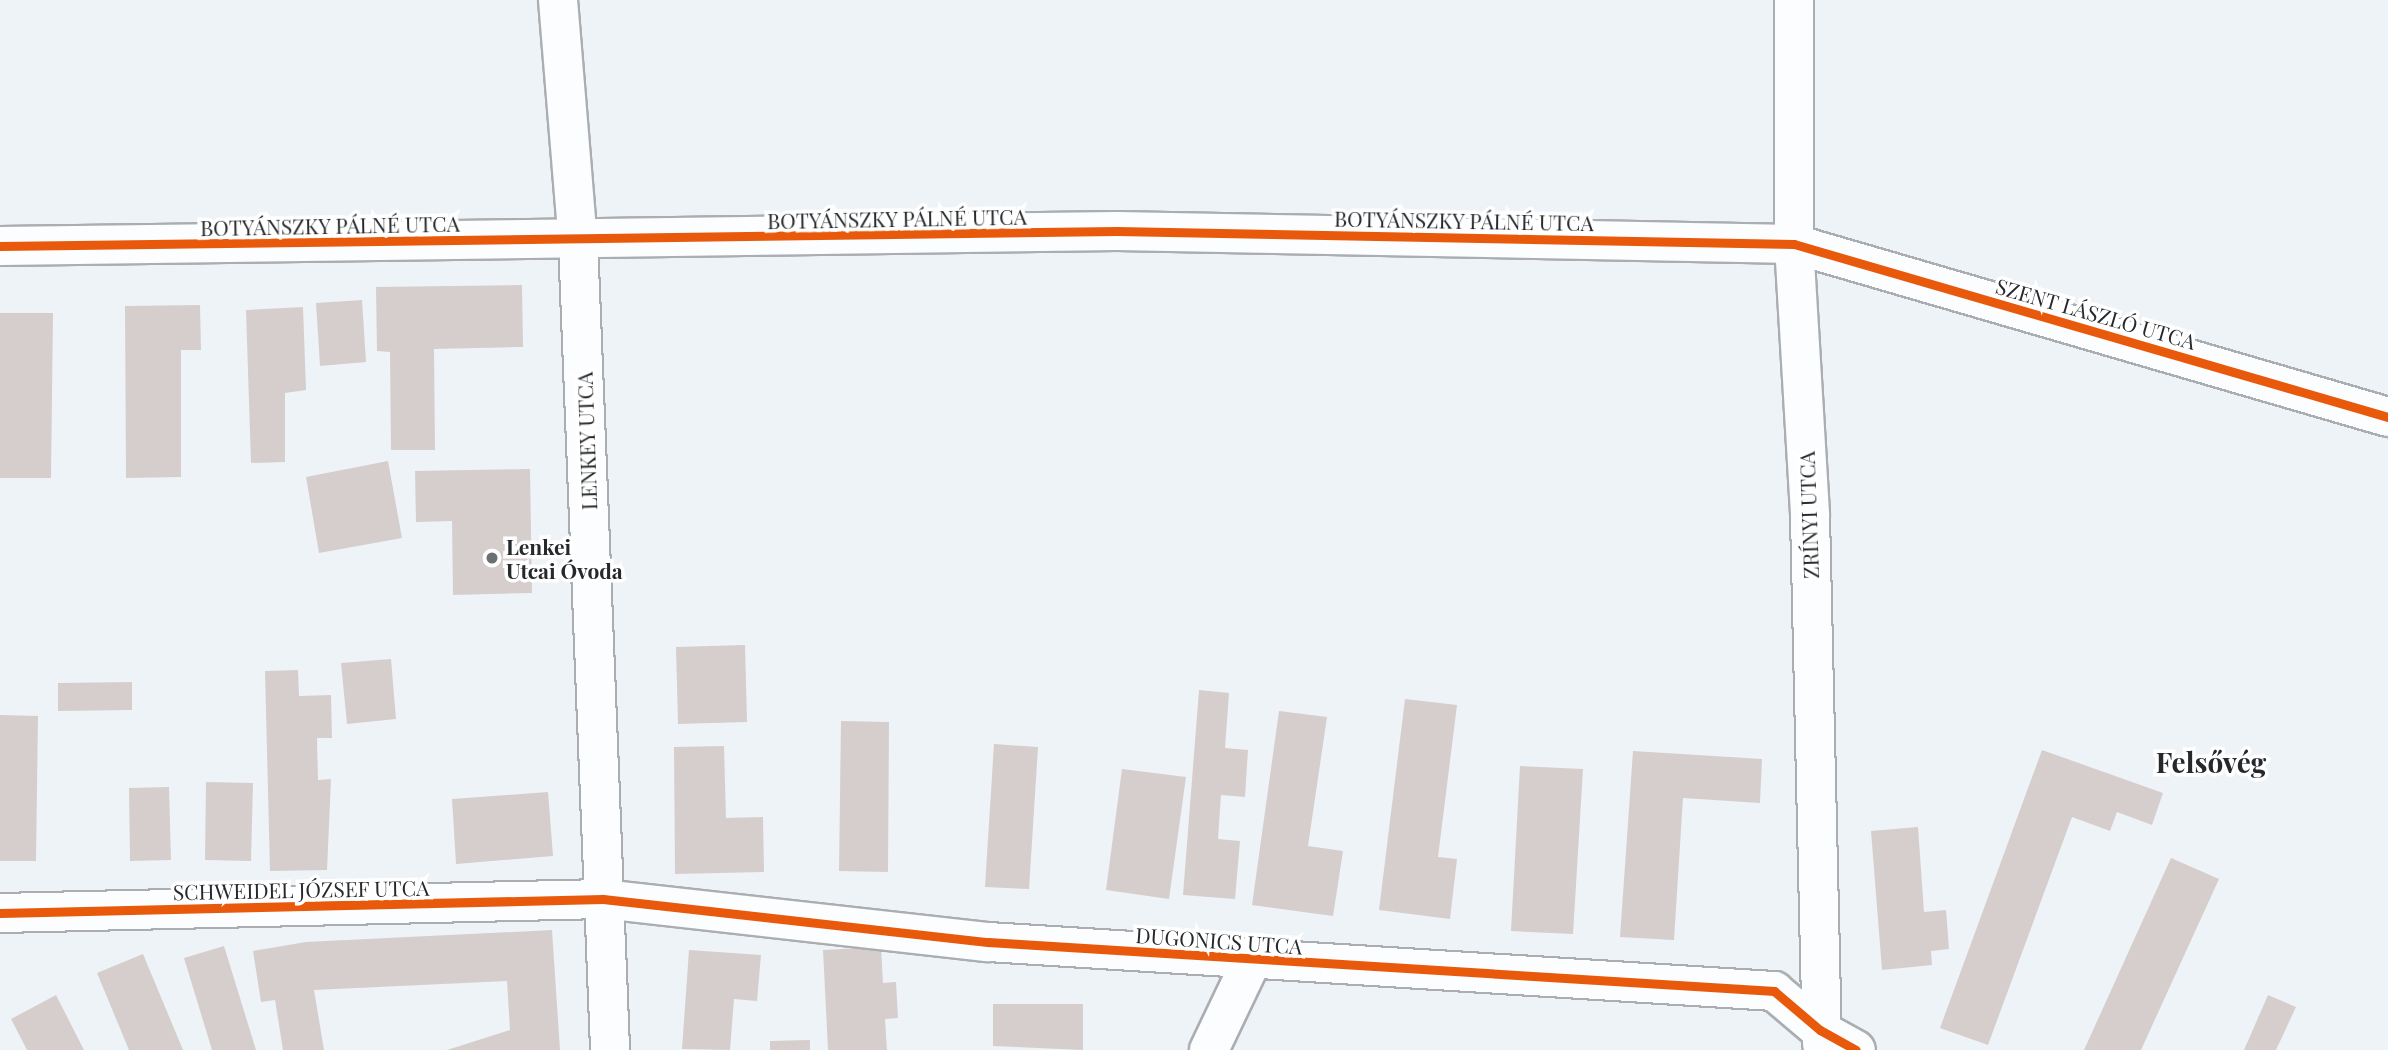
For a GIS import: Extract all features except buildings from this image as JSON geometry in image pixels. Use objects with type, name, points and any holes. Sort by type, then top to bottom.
[{"type":"street","name":"LENKEY UTCA","points":[[558,0],[578,241],[610,1050]]},
{"type":"street","name":"ZRÍNYI UTCA","points":[[1794,0],[1794,244],[1810,516],[1821,1040]]},
{"type":"street","name":"BOTYÁNSZKY PÁLNÉ UTCA","points":[[0,246],[578,241],[1117,231],[1794,244]]},
{"type":"street","name":"SZENT LÁSZLÓ UTCA","points":[[1794,244],[2388,417]]},
{"type":"street","name":"SCHWEIDEL JÓZSEF UTCA","points":[[0,913],[603,899]]},
{"type":"street","name":"DUGONICS UTCA","points":[[603,899],[988,942],[1774,991],[1821,1040],[1856,1050]]},
{"type":"street","points":[[1209,1050],[1252,960]]},
{"type":"cycle path","points":[[0,246],[1117,231],[1794,244],[2388,417]]},
{"type":"cycle path","points":[[0,913],[603,899],[988,942],[1774,991],[1820,1030],[1856,1050]]},
{"type":"place","name":"Lenkei Utcai Óvoda","points":[[492,558]]},
{"type":"district","name":"Felsővég","points":[[2211,762]]}]
